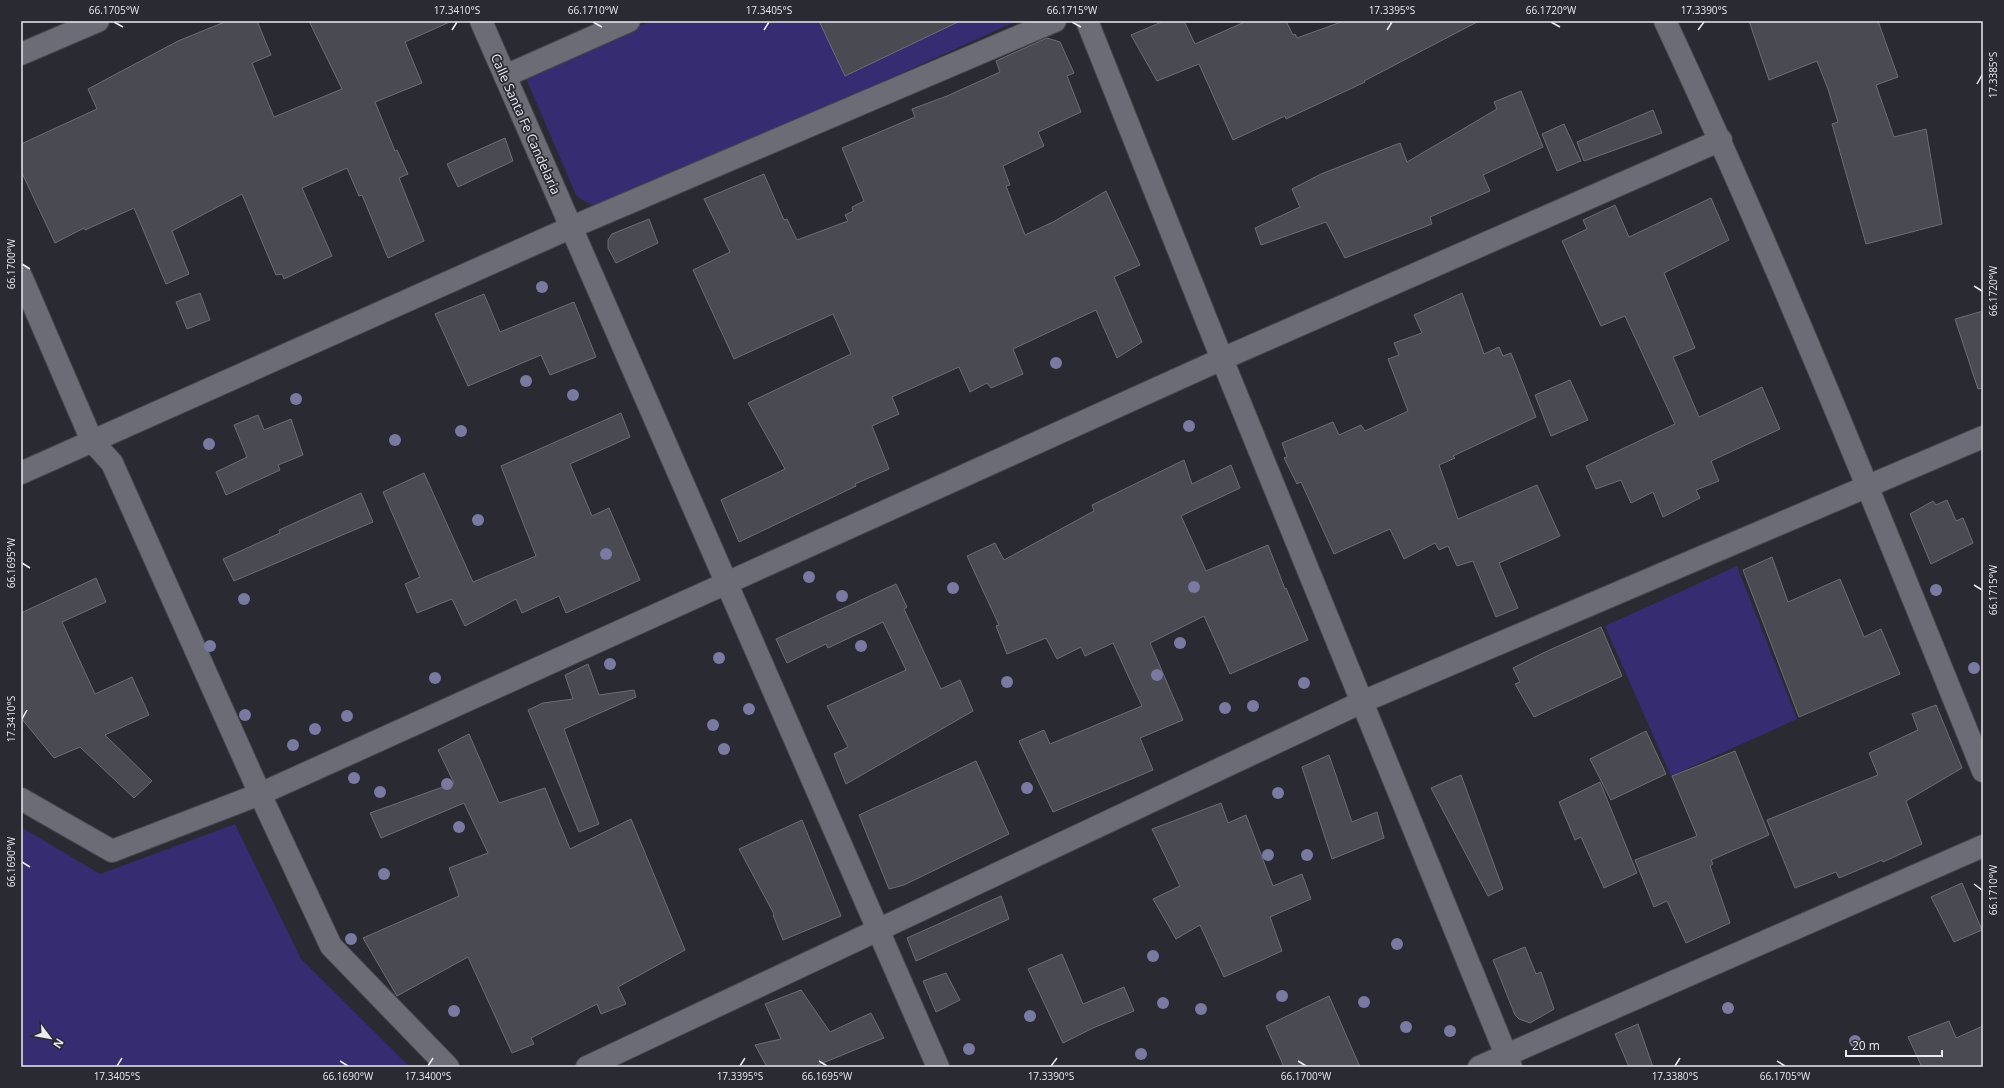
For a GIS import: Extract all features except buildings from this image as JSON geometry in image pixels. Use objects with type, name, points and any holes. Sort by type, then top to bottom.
[{"type":"street","points":[[21,54],[98,21]]},
{"type":"street","name":"Calle Santa Fe Candelaria","points":[[481,21],[938,1067]]},
{"type":"street","points":[[505,76],[629,21]]},
{"type":"street","points":[[21,473],[572,227],[1055,21]]},
{"type":"street","points":[[1087,21],[1222,359],[1508,1061]]},
{"type":"street","points":[[1665,21],[1720,140],[1867,486],[1983,771]]},
{"type":"street","points":[[21,799],[112,852],[260,794],[1222,359],[1720,140]]},
{"type":"street","points":[[21,276],[92,441],[112,463],[260,794],[331,946],[448,1067]]},
{"type":"street","points":[[587,1067],[1362,702],[1983,437]]},
{"type":"street","points":[[1479,1067],[1508,1061],[1983,846]]},
{"type":"shaded area","points":[[651,21],[1017,21],[606,207],[593,205],[576,195],[525,76]]},
{"type":"shaded area","points":[[1737,566],[1797,719],[1671,776],[1605,626]]},
{"type":"shaded area","points":[[235,824],[301,959],[410,1067],[21,1067],[21,827],[100,874]]}]
